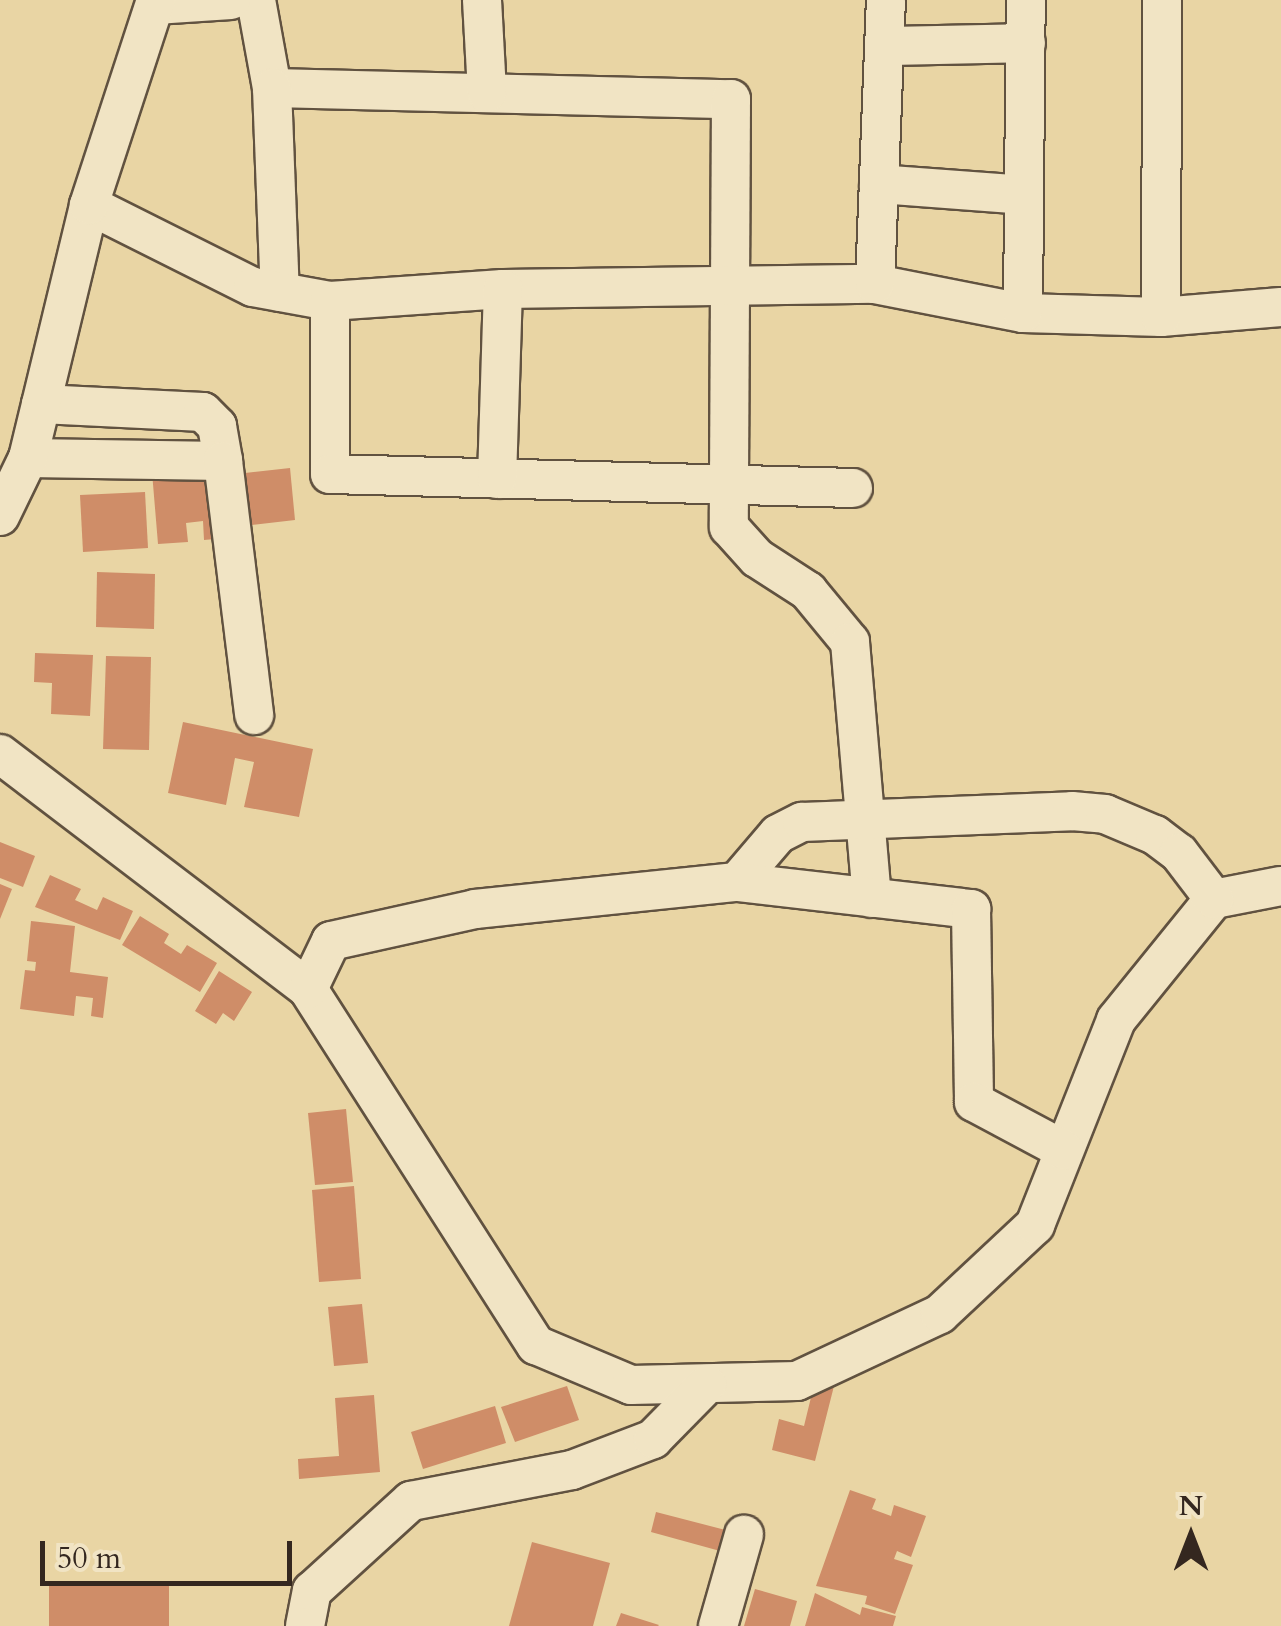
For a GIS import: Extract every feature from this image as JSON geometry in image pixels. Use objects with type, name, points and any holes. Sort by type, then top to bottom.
[{"type":"street","points":[[0,516],[28,458],[90,205],[156,2],[231,0]]},
{"type":"street","points":[[256,0],[272,88],[280,292]]},
{"type":"street","points":[[482,0],[487,93]]},
{"type":"street","points":[[875,284],[886,0]]},
{"type":"street","points":[[1023,313],[1026,0]]},
{"type":"street","points":[[1161,318],[1162,0]]},
{"type":"street","points":[[884,46],[1026,43]]},
{"type":"street","points":[[272,88],[731,99],[734,286],[725,486],[729,528],[757,558],[808,592],[850,642],[872,898]]},
{"type":"street","points":[[879,184],[1024,195]]},
{"type":"street","points":[[90,205],[252,287],[330,300],[504,289],[875,284],[1023,313],[1161,318],[1281,307]]},
{"type":"street","points":[[497,478],[504,289]]},
{"type":"street","points":[[330,300],[330,474],[853,488]]},
{"type":"street","points":[[41,404],[204,412],[217,426],[254,715]]},
{"type":"street","points":[[28,458],[223,460]]},
{"type":"street","points":[[0,754],[308,989],[536,1345],[631,1385],[797,1381],[940,1314],[1034,1225],[1116,1020],[1214,899],[1281,886]]},
{"type":"street","points":[[736,882],[778,834],[802,822],[1105,814],[1180,853],[1214,899]]},
{"type":"street","points":[[308,989],[331,941],[475,910],[736,882],[971,910],[974,1102],[1064,1150]]},
{"type":"street","points":[[305,1626],[312,1591],[411,1502],[572,1470],[653,1439],[707,1384]]},
{"type":"street","points":[[718,1626],[744,1535]]},
{"type":"building","points":[[208,467],[215,539],[204,540],[203,521],[186,523],[188,542],[158,544],[152,472]]},
{"type":"building","points":[[290,468],[295,520],[242,526],[236,474]]},
{"type":"building","points":[[145,492],[148,548],[83,552],[80,495]]},
{"type":"building","points":[[97,572],[155,574],[154,629],[96,627]]},
{"type":"building","points":[[35,653],[93,655],[90,716],[51,714],[52,683],[34,682]]},
{"type":"building","points":[[106,656],[151,657],[149,750],[103,749]]},
{"type":"building","points":[[183,722],[313,749],[299,817],[244,807],[254,762],[235,758],[226,805],[168,793]]},
{"type":"building","points":[[0,842],[35,856],[23,887],[0,878]]},
{"type":"building","points":[[50,875],[81,889],[75,900],[97,910],[103,897],[133,911],[120,940],[35,907]]},
{"type":"building","points":[[0,884],[12,889],[0,919]]},
{"type":"building","points":[[140,916],[169,934],[164,943],[181,954],[187,945],[217,963],[200,992],[122,945]]},
{"type":"building","points":[[31,921],[75,926],[70,972],[108,977],[103,1018],[91,1016],[93,998],[76,996],[74,1016],[20,1009],[25,970],[35,971],[36,962],[27,961]]},
{"type":"building","points":[[219,971],[252,992],[234,1021],[223,1013],[216,1024],[195,1011]]},
{"type":"building","points":[[346,1109],[353,1182],[315,1185],[308,1113]]},
{"type":"building","points":[[354,1186],[361,1279],[319,1282],[312,1190]]},
{"type":"building","points":[[362,1304],[368,1363],[334,1366],[328,1307]]},
{"type":"building","points":[[815,1381],[834,1386],[815,1461],[772,1450],[779,1419],[804,1426]]},
{"type":"building","points":[[567,1386],[579,1420],[515,1442],[501,1407]]},
{"type":"building","points":[[374,1395],[380,1472],[299,1479],[298,1459],[339,1456],[335,1398]]},
{"type":"building","points":[[495,1406],[506,1443],[423,1469],[411,1432]]},
{"type":"building","points":[[850,1490],[876,1499],[872,1509],[891,1516],[894,1505],[926,1516],[911,1557],[897,1551],[894,1559],[913,1565],[895,1614],[865,1604],[867,1596],[816,1586]]},
{"type":"building","points":[[656,1512],[737,1533],[731,1554],[651,1532]]},
{"type":"building","points":[[532,1542],[610,1563],[593,1626],[509,1626]]},
{"type":"building","points":[[49,1581],[169,1582],[169,1626],[49,1626]]},
{"type":"building","points":[[755,1589],[797,1601],[790,1626],[744,1626]]},
{"type":"building","points":[[815,1593],[860,1615],[862,1607],[896,1616],[893,1626],[805,1626]]},
{"type":"building","points":[[621,1613],[659,1625],[616,1626]]}]
